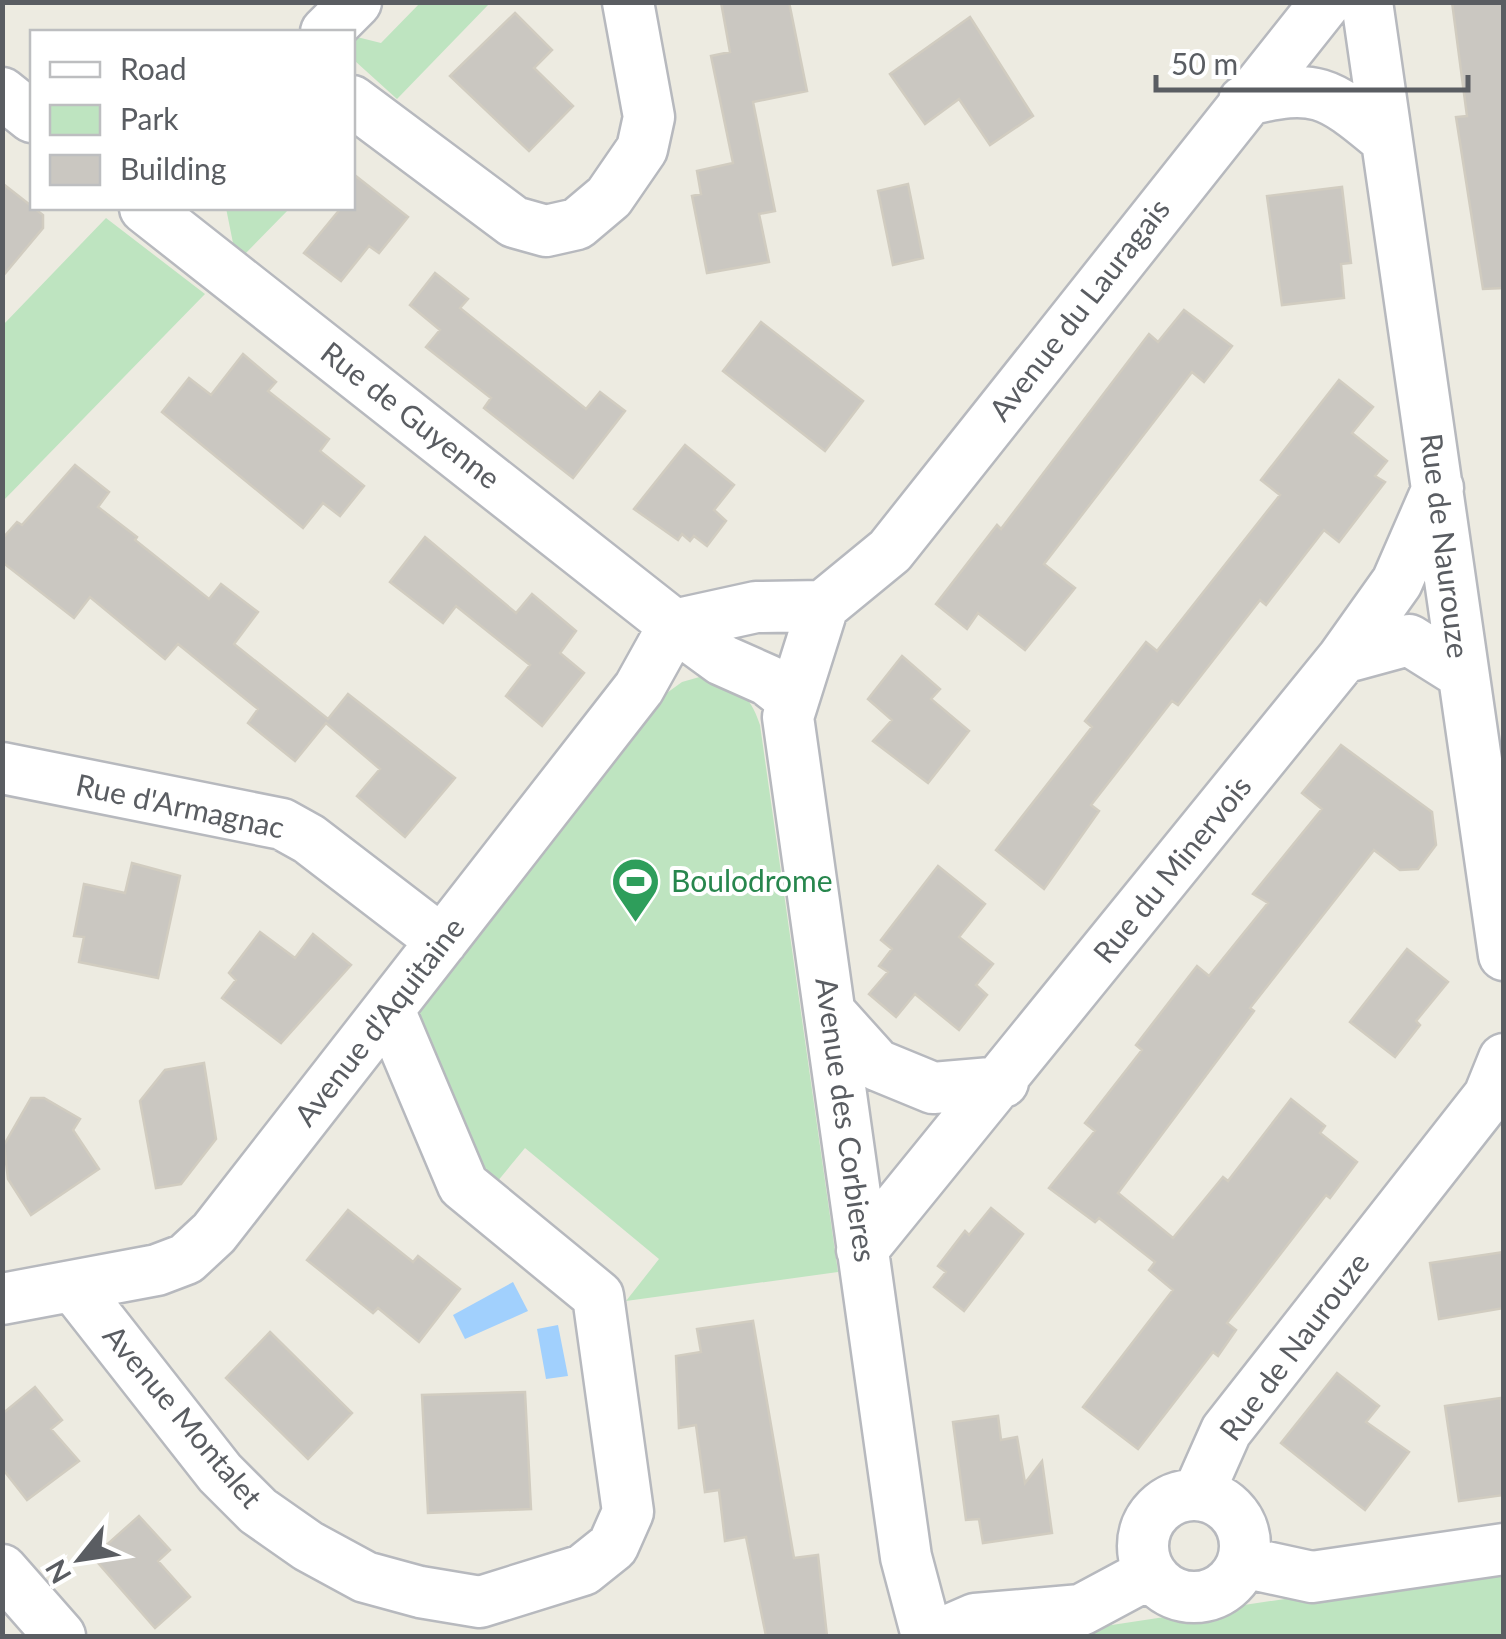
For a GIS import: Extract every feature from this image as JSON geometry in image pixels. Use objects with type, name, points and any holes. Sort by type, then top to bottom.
[{"type":"street","points":[[328,30],[356,2]]},
{"type":"street","points":[[355,102],[514,222],[546,231],[577,224],[609,197],[642,149],[649,117],[628,2]]},
{"type":"street","name":"Avenue du Lauragais","points":[[823,606],[890,551],[1326,2]]},
{"type":"street","name":"Rue de Naurouze","points":[[1367,2],[1383,137],[1438,488],[1460,672],[1504,955]]},
{"type":"street","points":[[1244,101],[1287,90],[1336,98],[1383,137]]},
{"type":"street","points":[[2,94],[30,115]]},
{"type":"street","name":"Rue de Guyenne","points":[[151,210],[674,624],[722,660],[766,680],[793,700]]},
{"type":"street","name":"Rue du Minervois","points":[[862,1250],[1003,1082],[1343,658],[1397,582],[1438,488]]},
{"type":"street","points":[[674,624],[756,607],[823,606]]},
{"type":"street","name":"Avenue des Corbieres","points":[[823,606],[788,717],[906,1558],[928,1636]]},
{"type":"street","name":"Avenue d'Aquitaine","points":[[2,1299],[157,1270],[186,1259],[214,1234],[639,688],[674,624]]},
{"type":"street","points":[[1343,658],[1409,640],[1460,672]]},
{"type":"street","name":"Rue d'Armagnac","points":[[2,768],[282,824],[309,839],[442,942]]},
{"type":"street","name":"Avenue Montalet","points":[[74,1287],[220,1472],[258,1511],[308,1546],[365,1577],[480,1602],[583,1570],[613,1546],[628,1512],[598,1296],[463,1185],[390,1012]]},
{"type":"street","points":[[832,1015],[877,1065],[933,1088],[1003,1082]]},
{"type":"street","name":"Rue de Naurouze","points":[[1198,1494],[1226,1430],[1489,1096],[1504,1059]]},
{"type":"street","points":[[1198,1494],[1232,1510],[1245,1544],[1243,1562],[1221,1588],[1188,1598],[1166,1590],[1150,1572],[1142,1546],[1150,1518],[1171,1500],[1198,1494]]},
{"type":"street","points":[[1243,1562],[1312,1577],[1504,1550]]},
{"type":"street","points":[[2,1570],[60,1636]]},
{"type":"street","points":[[936,1636],[975,1619],[1081,1610],[1150,1572]]},
{"type":"green space","points":[[420,3],[490,3],[397,99],[355,61],[357,37],[381,43]]},
{"type":"green space","points":[[226,210],[288,210],[245,254],[233,243]]},
{"type":"green space","points":[[106,218],[205,294],[3,501],[3,325]]},
{"type":"green space","points":[[703,676],[746,697],[760,725],[838,1272],[626,1301],[659,1259],[525,1148],[492,1188],[417,1026],[420,1004],[664,695],[682,682]]},
{"type":"green space","points":[[1503,1566],[1503,1636],[1039,1636]]},
{"type":"water","points":[[513,1282],[528,1311],[465,1339],[453,1315]]},
{"type":"water","points":[[558,1325],[568,1376],[546,1379],[537,1329]]},
{"type":"building","points":[[721,2],[789,2],[807,91],[753,102],[775,211],[759,214],[769,262],[707,273],[692,196],[701,194],[697,171],[733,163],[711,56],[730,52]]},
{"type":"building","points":[[1452,2],[1504,2],[1504,288],[1483,289],[1456,117],[1467,116]]},
{"type":"building","points":[[515,13],[552,50],[534,68],[573,106],[529,151],[450,76]]},
{"type":"building","points":[[970,17],[1033,116],[990,145],[959,99],[925,124],[890,74]]},
{"type":"building","points":[[355,175],[408,217],[379,253],[369,246],[341,281],[304,253],[339,210],[355,210]]},
{"type":"building","points":[[2,183],[30,205],[30,210],[43,215],[43,228],[2,277]]},
{"type":"building","points":[[908,184],[923,258],[893,265],[878,191]]},
{"type":"building","points":[[1342,187],[1351,263],[1341,264],[1344,298],[1282,305],[1267,196]]},
{"type":"building","points":[[435,273],[468,299],[460,308],[586,409],[600,392],[625,411],[573,478],[484,408],[491,398],[426,347],[440,330],[410,305]]},
{"type":"building","points":[[1184,310],[1232,346],[1204,382],[1192,372],[1044,564],[1075,588],[1025,650],[978,613],[967,629],[936,604],[997,525],[1001,529],[1149,334],[1158,342]]},
{"type":"building","points":[[761,322],[863,401],[825,451],[723,371]]},
{"type":"building","points":[[243,354],[276,382],[268,391],[329,439],[320,451],[364,486],[340,516],[323,503],[303,528],[162,412],[189,378],[211,395]]},
{"type":"building","points":[[1339,380],[1373,407],[1352,433],[1387,461],[1375,476],[1385,482],[1339,542],[1324,530],[1266,605],[1260,600],[1178,705],[1172,701],[1091,805],[1099,811],[1044,889],[996,850],[1092,727],[1085,721],[1146,642],[1157,651],[1280,495],[1261,480]]},
{"type":"building","points":[[685,445],[734,485],[714,510],[726,521],[707,546],[694,536],[690,541],[682,534],[678,540],[634,509]]},
{"type":"building","points":[[75,465],[109,492],[98,507],[137,537],[135,540],[209,599],[221,584],[258,612],[234,644],[328,719],[348,694],[455,778],[405,837],[357,796],[380,769],[326,723],[295,761],[248,723],[258,709],[178,644],[165,659],[90,597],[74,618],[2,562],[2,539],[17,522],[22,525]]},
{"type":"building","points":[[425,537],[516,613],[532,594],[576,631],[560,653],[584,673],[542,726],[506,696],[530,665],[456,606],[443,623],[390,582]]},
{"type":"building","points":[[902,656],[940,689],[931,699],[969,731],[928,783],[873,741],[892,720],[868,699]]},
{"type":"building","points":[[1341,745],[1432,812],[1436,845],[1418,869],[1400,870],[1374,850],[1250,1008],[1254,1011],[1118,1193],[1173,1238],[1223,1177],[1228,1181],[1291,1099],[1325,1126],[1320,1133],[1357,1162],[1330,1198],[1326,1195],[1227,1323],[1236,1330],[1218,1356],[1213,1352],[1138,1449],[1083,1407],[1173,1290],[1149,1270],[1155,1262],[1099,1218],[1095,1222],[1049,1188],[1095,1131],[1085,1123],[1142,1050],[1136,1045],[1197,966],[1209,976],[1268,903],[1253,894],[1322,809],[1302,793]]},
{"type":"building","points":[[132,863],[180,876],[158,978],[79,962],[84,937],[74,936],[84,884],[125,893]]},
{"type":"building","points":[[938,866],[985,904],[959,937],[993,964],[976,985],[987,995],[959,1030],[915,994],[896,1017],[869,994],[888,972],[879,966],[892,949],[881,940]]},
{"type":"building","points":[[260,932],[295,958],[313,934],[351,965],[281,1043],[222,998],[236,980],[229,973]]},
{"type":"building","points":[[1407,949],[1448,982],[1416,1021],[1420,1025],[1395,1057],[1350,1022]]},
{"type":"building","points":[[204,1063],[216,1139],[181,1184],[156,1188],[140,1101],[165,1070]]},
{"type":"building","points":[[31,1098],[44,1098],[80,1119],[73,1130],[99,1169],[31,1215],[8,1179],[4,1145]]},
{"type":"building","points":[[991,1208],[1023,1234],[964,1311],[934,1287],[946,1272],[938,1266],[965,1231],[969,1235]]},
{"type":"building","points":[[348,1210],[413,1262],[418,1256],[460,1289],[419,1342],[378,1308],[373,1313],[307,1260]]},
{"type":"building","points":[[1504,1252],[1504,1308],[1439,1319],[1430,1263]]},
{"type":"building","points":[[753,1321],[794,1558],[818,1555],[827,1636],[766,1636],[746,1537],[725,1541],[719,1490],[705,1492],[696,1425],[679,1428],[676,1356],[701,1352],[697,1329]]},
{"type":"building","points":[[270,1332],[352,1413],[308,1459],[226,1378]]},
{"type":"building","points":[[1337,1373],[1379,1406],[1366,1422],[1409,1452],[1365,1510],[1281,1443]]},
{"type":"building","points":[[35,1387],[62,1420],[51,1429],[79,1461],[27,1500],[2,1468],[2,1414]]},
{"type":"building","points":[[525,1392],[531,1509],[428,1513],[422,1395]]},
{"type":"building","points":[[1501,1398],[1504,1495],[1459,1501],[1445,1406]]},
{"type":"building","points":[[998,1416],[1001,1440],[1017,1437],[1025,1483],[1042,1461],[1052,1533],[983,1543],[979,1519],[966,1520],[953,1422]]},
{"type":"building","points":[[139,1516],[170,1550],[158,1561],[190,1597],[155,1628],[93,1557]]},
{"type":"place","name":"Boulodrome","points":[[636,924]]}]
